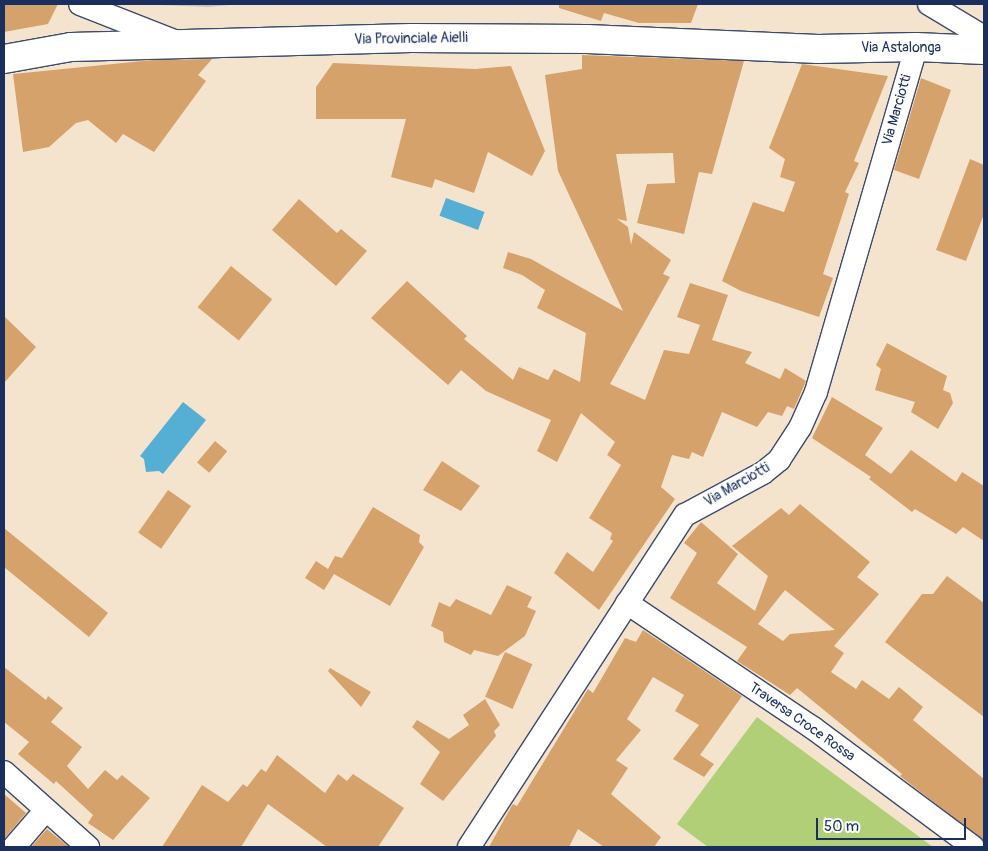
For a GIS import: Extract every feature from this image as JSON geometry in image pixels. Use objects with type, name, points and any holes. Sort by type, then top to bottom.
[{"type":"street","points":[[80,4],[183,44]]},
{"type":"street","points":[[929,4],[984,37]]},
{"type":"street","name":"Via Provinciale Aielli","points":[[4,59],[71,47],[411,38],[577,39],[818,49]]},
{"type":"street","name":"Via Astalonga","points":[[818,49],[916,47],[984,50]]},
{"type":"street","name":"Via Marciotti","points":[[469,847],[685,515],[763,473],[779,460],[800,428],[816,392],[916,47]]},
{"type":"street","name":"Traversa Croce Rossa","points":[[627,603],[813,728],[972,847]]},
{"type":"street","points":[[4,772],[45,811],[88,847]]},
{"type":"street","points":[[14,847],[45,811]]},
{"type":"shaded area","points":[[136,4],[240,4],[208,7]]},
{"type":"green space","points":[[757,717],[933,847],[708,847],[677,824]]},
{"type":"water","points":[[446,198],[485,212],[478,230],[440,216]]},
{"type":"water","points":[[183,402],[206,420],[163,474],[159,471],[146,472],[144,459],[140,456]]},
{"type":"building","points":[[4,4],[58,4],[48,24],[4,32]]},
{"type":"building","points":[[559,4],[698,4],[691,23],[639,23],[604,13],[601,21],[559,8]]},
{"type":"building","points":[[582,55],[744,61],[712,174],[699,172],[684,234],[637,223],[647,184],[675,183],[673,153],[616,154],[627,221],[617,219],[628,227],[631,245],[634,232],[671,260],[663,274],[670,277],[610,384],[645,400],[664,350],[689,354],[700,325],[677,317],[690,283],[728,295],[712,340],[752,352],[745,363],[780,379],[785,368],[806,381],[794,409],[787,406],[782,416],[768,412],[757,427],[722,412],[703,457],[692,452],[689,459],[672,455],[661,487],[675,499],[599,610],[554,573],[567,552],[593,572],[613,541],[610,539],[612,533],[589,518],[621,465],[607,455],[615,442],[581,413],[557,462],[537,451],[551,420],[486,391],[461,370],[448,385],[371,318],[407,281],[467,336],[464,339],[513,380],[519,367],[548,380],[554,369],[580,382],[586,333],[537,308],[545,290],[522,275],[503,268],[508,252],[531,259],[623,311],[558,171],[545,75],[582,69]]},
{"type":"building","points":[[212,59],[198,75],[206,81],[154,152],[123,134],[116,143],[88,120],[76,123],[49,147],[23,152],[13,74],[153,60]]},
{"type":"building","points":[[333,63],[475,69],[511,66],[545,151],[532,176],[488,152],[474,193],[435,179],[432,188],[391,177],[406,119],[316,119],[316,87]]},
{"type":"building","points":[[802,64],[888,76],[854,161],[859,163],[845,192],[849,194],[823,274],[833,278],[819,317],[741,291],[722,281],[753,202],[784,212],[795,182],[780,177],[785,159],[769,148]]},
{"type":"building","points":[[921,78],[951,90],[919,179],[894,170]]},
{"type":"building","points":[[970,159],[984,165],[984,214],[966,261],[936,250]]},
{"type":"building","points":[[299,199],[337,233],[341,229],[367,251],[336,286],[272,230]]},
{"type":"building","points":[[231,266],[272,299],[239,341],[198,307]]},
{"type":"building","points":[[4,316],[36,347],[4,383]]},
{"type":"building","points":[[887,343],[947,376],[943,390],[950,393],[953,403],[938,429],[911,412],[915,402],[875,390],[881,369],[876,365]]},
{"type":"building","points":[[832,397],[883,428],[865,455],[891,474],[911,450],[956,482],[962,472],[984,486],[984,541],[963,527],[956,534],[915,509],[912,512],[869,479],[871,477],[812,438]]},
{"type":"building","points":[[215,441],[227,451],[209,473],[197,462]]},
{"type":"building","points":[[442,461],[480,486],[461,511],[423,490]]},
{"type":"building","points":[[168,490],[191,506],[161,549],[138,533]]},
{"type":"building","points":[[800,504],[870,562],[857,577],[879,594],[834,646],[844,653],[831,672],[856,689],[862,680],[889,699],[899,687],[923,707],[913,720],[984,779],[984,841],[900,776],[902,774],[797,688],[790,695],[737,661],[747,647],[670,598],[697,553],[684,543],[701,522],[738,554],[717,583],[755,611],[768,576],[732,546],[781,508],[789,515]],"holes":[[[785,590],[835,630],[790,634],[783,641],[758,624]]]},
{"type":"building","points":[[373,507],[420,535],[419,542],[424,547],[390,606],[334,574],[324,590],[305,578],[316,561],[328,569],[335,556],[342,558]]},
{"type":"building","points":[[4,528],[108,613],[89,637],[4,567]]},
{"type":"building","points":[[947,576],[984,603],[984,717],[885,642],[922,594],[933,594]]},
{"type":"building","points":[[507,585],[532,597],[527,607],[536,611],[525,636],[498,656],[474,650],[471,655],[444,642],[443,632],[431,626],[439,602],[450,607],[456,599],[491,615]]},
{"type":"building","points":[[643,630],[742,696],[700,755],[714,764],[704,777],[673,759],[699,725],[675,711],[684,695],[653,677],[627,719],[641,730],[616,760],[628,768],[611,794],[661,837],[654,847],[604,847],[578,829],[569,847],[489,847],[511,807],[513,804],[517,806],[588,689],[593,693],[625,638],[636,642]]},
{"type":"building","points":[[505,652],[532,664],[512,709],[485,697]]},
{"type":"building","points":[[4,667],[46,700],[48,696],[63,708],[51,722],[82,747],[67,766],[88,789],[105,770],[117,780],[122,775],[150,798],[113,840],[88,823],[93,815],[56,781],[54,784],[18,754],[29,742],[4,722]]},
{"type":"building","points":[[330,668],[371,692],[361,707],[328,671]]},
{"type":"building","points":[[485,699],[500,725],[494,731],[496,736],[443,801],[420,784],[440,752],[412,727],[417,720],[449,739],[469,725],[463,715]]},
{"type":"building","points":[[277,755],[325,793],[338,774],[347,781],[353,774],[404,808],[378,847],[327,847],[268,804],[241,847],[162,847],[202,785],[228,802],[243,784],[247,787],[261,769],[266,772]]},
{"type":"building","points":[[4,794],[26,813],[4,839]]},
{"type":"building","points":[[48,830],[69,847],[31,847]]}]
